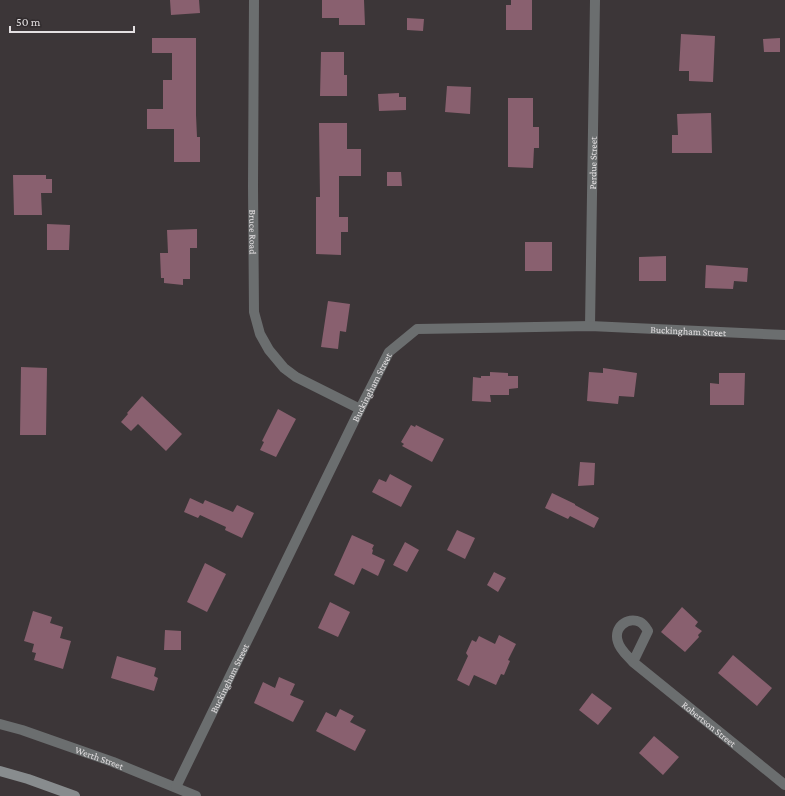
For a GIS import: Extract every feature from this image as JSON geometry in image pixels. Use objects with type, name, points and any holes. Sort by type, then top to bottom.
[{"type":"main road","points":[[0,771],[28,779],[75,796]]},
{"type":"street","name":"Bruce Road","points":[[254,0],[254,312],[260,334],[269,350],[284,368],[296,377],[360,409]]},
{"type":"street","name":"Perdue Street","points":[[590,326],[595,0]]},
{"type":"street","name":"Buckingham Street","points":[[176,787],[389,352],[416,328],[590,326],[785,335]]},
{"type":"street","name":"Robertson Street","points":[[633,662],[785,785]]},
{"type":"street","name":"Werth Street","points":[[0,724],[22,730],[114,762],[196,796]]},
{"type":"building","points":[[170,0],[199,0],[200,13],[171,15]]},
{"type":"building","points":[[322,0],[364,0],[365,25],[339,25],[339,18],[322,18]]},
{"type":"building","points":[[511,0],[532,0],[532,30],[506,30],[506,5],[511,5]]},
{"type":"building","points":[[407,18],[424,19],[423,31],[407,30]]},
{"type":"building","points":[[681,34],[715,36],[713,82],[689,81],[689,71],[679,71]]},
{"type":"building","points":[[152,38],[196,38],[196,115],[197,137],[200,137],[200,162],[174,162],[174,129],[147,129],[147,109],[163,109],[163,80],[172,80],[172,53],[152,53]]},
{"type":"building","points":[[780,38],[780,52],[764,52],[763,39]]},
{"type":"building","points":[[321,52],[344,52],[344,75],[347,75],[347,96],[320,96]]},
{"type":"building","points":[[447,86],[471,87],[470,114],[445,112]]},
{"type":"building","points":[[399,93],[399,97],[406,97],[406,110],[379,111],[378,94]]},
{"type":"building","points":[[508,98],[533,98],[533,127],[539,127],[539,148],[534,148],[533,168],[508,167]]},
{"type":"building","points":[[711,113],[712,153],[672,153],[672,135],[678,135],[677,114]]},
{"type":"building","points":[[319,123],[347,123],[347,149],[361,149],[361,176],[339,176],[339,217],[348,217],[348,232],[341,232],[341,255],[316,254],[316,197],[320,197]]},
{"type":"building","points":[[387,172],[401,172],[402,186],[387,186]]},
{"type":"building","points":[[13,175],[46,175],[46,179],[52,179],[52,193],[41,193],[42,215],[14,215]]},
{"type":"building","points":[[47,224],[70,225],[69,250],[47,250]]},
{"type":"building","points":[[197,229],[197,248],[190,248],[190,279],[183,279],[183,285],[164,283],[164,278],[161,278],[160,253],[168,253],[167,230]]},
{"type":"building","points":[[525,242],[552,242],[552,271],[525,271]]},
{"type":"building","points":[[666,256],[666,281],[639,281],[639,257]]},
{"type":"building","points":[[706,265],[748,268],[747,282],[734,281],[733,289],[705,288]]},
{"type":"building","points":[[328,301],[350,304],[346,332],[340,331],[338,349],[321,347]]},
{"type":"building","points":[[21,367],[47,368],[46,435],[20,435]]},
{"type":"building","points":[[603,368],[637,373],[634,397],[619,396],[618,404],[587,401],[589,372],[603,373]]},
{"type":"building","points":[[490,372],[508,373],[508,376],[518,376],[518,388],[509,389],[509,395],[490,395],[491,402],[472,401],[473,377],[481,378],[481,376],[490,376]]},
{"type":"building","points":[[719,373],[745,373],[744,405],[710,405],[710,383],[719,384]]},
{"type":"building","points":[[142,396],[182,434],[166,451],[138,424],[131,431],[121,422]]},
{"type":"building","points":[[278,409],[296,419],[276,457],[260,450],[264,442],[262,441]]},
{"type":"building","points":[[411,425],[415,427],[416,425],[444,439],[432,462],[402,446],[404,444],[401,442]]},
{"type":"building","points":[[580,462],[595,463],[594,485],[578,486]]},
{"type":"building","points":[[390,474],[412,486],[401,507],[372,492],[379,479],[386,482]]},
{"type":"building","points":[[552,493],[599,518],[594,528],[570,516],[568,519],[545,508]]},
{"type":"building","points":[[190,498],[203,504],[205,500],[233,512],[237,505],[254,513],[242,538],[225,530],[226,527],[200,515],[198,518],[184,512]]},
{"type":"building","points":[[457,530],[475,538],[465,559],[447,550]]},
{"type":"building","points":[[352,535],[374,545],[372,554],[385,560],[378,576],[362,568],[354,585],[334,575]]},
{"type":"building","points":[[405,542],[419,550],[407,572],[393,565]]},
{"type":"building","points":[[205,563],[226,574],[207,612],[187,602]]},
{"type":"building","points":[[494,572],[506,578],[498,592],[487,585]]},
{"type":"building","points":[[330,602],[350,612],[338,637],[318,628]]},
{"type":"building","points":[[682,607],[698,622],[695,626],[702,631],[698,635],[699,637],[685,652],[661,632]]},
{"type":"building","points":[[33,611],[52,617],[50,623],[63,627],[60,638],[71,641],[63,669],[34,660],[36,653],[32,652],[34,644],[24,641]]},
{"type":"building","points":[[165,630],[181,631],[181,650],[164,650]]},
{"type":"building","points":[[499,635],[516,644],[508,660],[510,661],[504,675],[501,674],[496,685],[474,675],[469,686],[457,680],[468,656],[466,653],[472,640],[476,642],[479,636],[495,644]]},
{"type":"building","points":[[733,655],[772,688],[757,706],[718,673]]},
{"type":"building","points":[[117,656],[156,668],[154,676],[158,678],[154,691],[111,678]]},
{"type":"building","points":[[279,677],[295,684],[290,695],[304,701],[293,722],[254,703],[263,682],[275,688]]},
{"type":"building","points":[[592,693],[612,708],[598,725],[579,710]]},
{"type":"building","points":[[340,709],[354,716],[350,722],[366,730],[355,751],[316,731],[326,712],[336,717]]},
{"type":"building","points":[[654,736],[679,757],[663,775],[639,753]]}]
